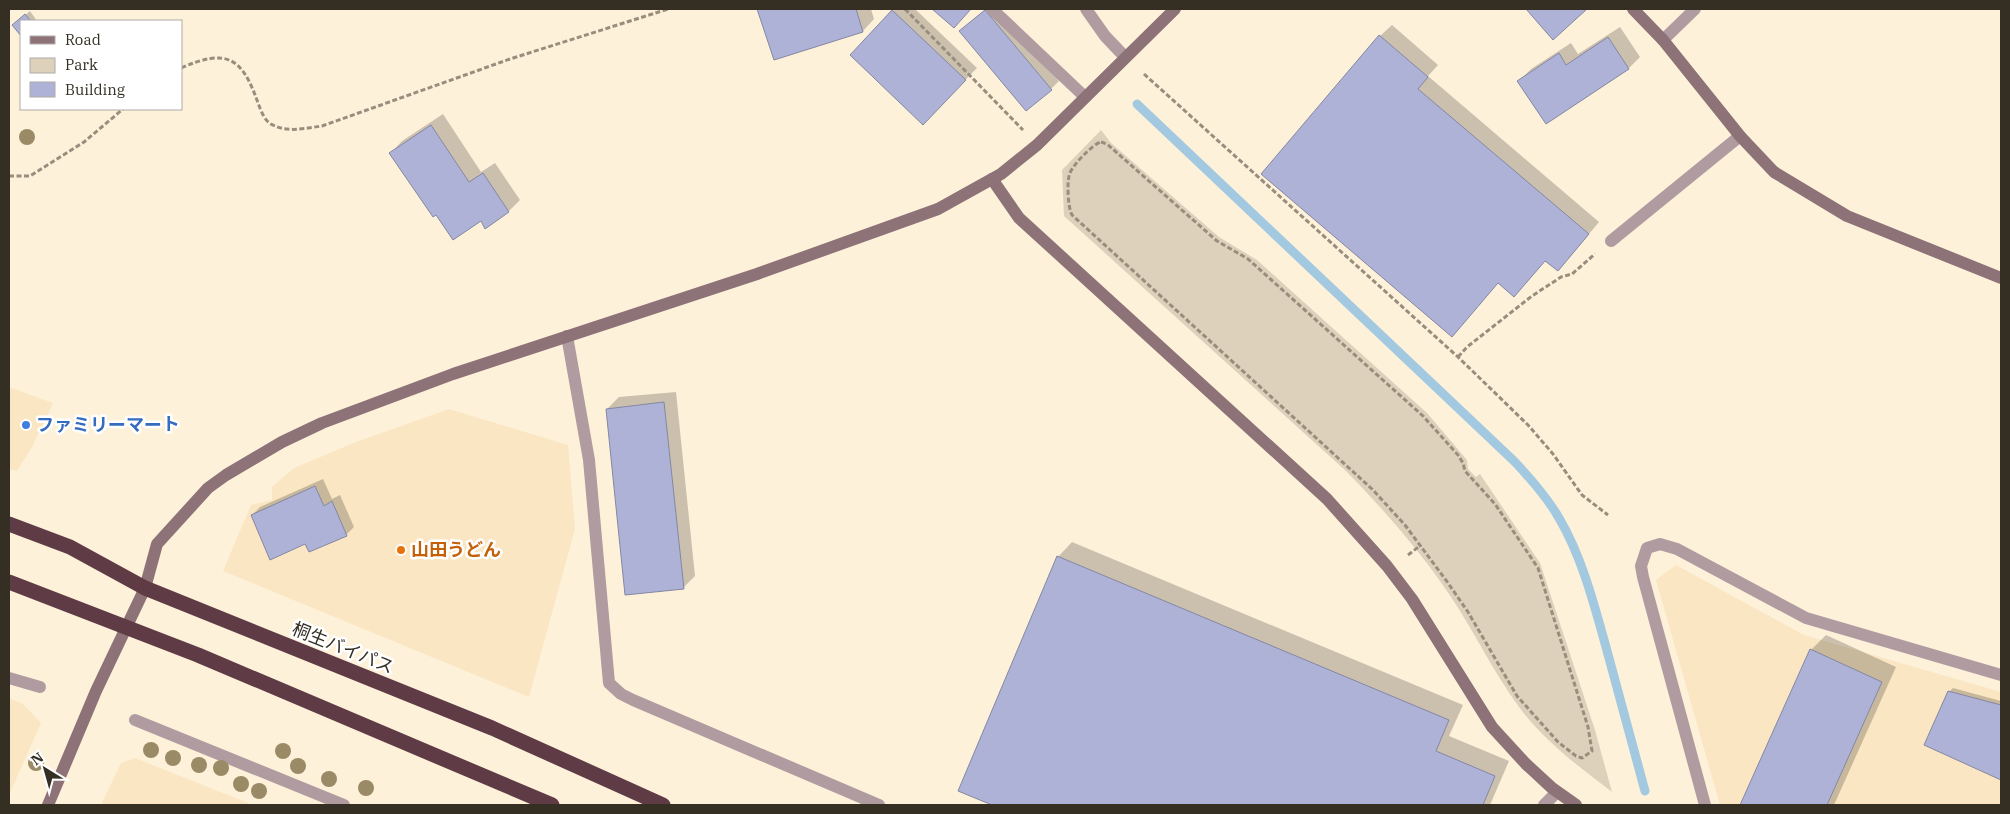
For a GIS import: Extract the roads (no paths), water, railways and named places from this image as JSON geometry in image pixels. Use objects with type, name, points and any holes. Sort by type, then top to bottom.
[{"type":"highway","name":"桐生バイパス","points":[[9,524],[70,547],[145,588],[492,728],[664,805]]},
{"type":"highway","points":[[9,582],[125,628],[198,654],[552,805]]},
{"type":"street","points":[[992,9],[1085,97]]},
{"type":"street","points":[[1086,9],[1105,36],[1125,57]]},
{"type":"street","points":[[48,805],[96,691],[145,588],[156,544],[208,488],[282,442],[322,423],[453,374],[757,274],[938,209],[992,179],[1037,145],[1175,9]]},
{"type":"street","points":[[1634,9],[1663,40],[1740,136],[1774,172],[1847,216],[2001,278]]},
{"type":"street","points":[[1663,40],[1695,9]]},
{"type":"street","points":[[1611,241],[1740,136]]},
{"type":"street","points":[[992,179],[1019,218],[1327,499],[1387,566],[1412,599],[1492,727],[1526,764],[1557,792],[1576,805]]},
{"type":"street","points":[[567,336],[589,460],[609,683],[621,694],[633,700],[879,805]]},
{"type":"street","points":[[1705,805],[1642,577],[1641,566],[1647,548],[1660,544],[1677,549],[1806,618],[2001,675]]},
{"type":"street","points":[[9,678],[40,687]]},
{"type":"street","points":[[134,720],[344,805]]},
{"type":"street","points":[[1544,805],[1557,792]]},
{"type":"waterway","points":[[1137,104],[1514,461],[1544,495],[1567,533],[1587,581],[1645,791]]},
{"type":"place","name":"ファミリーマート","points":[[26,425]]},
{"type":"place","name":"山田うどん","points":[[401,550]]}]
